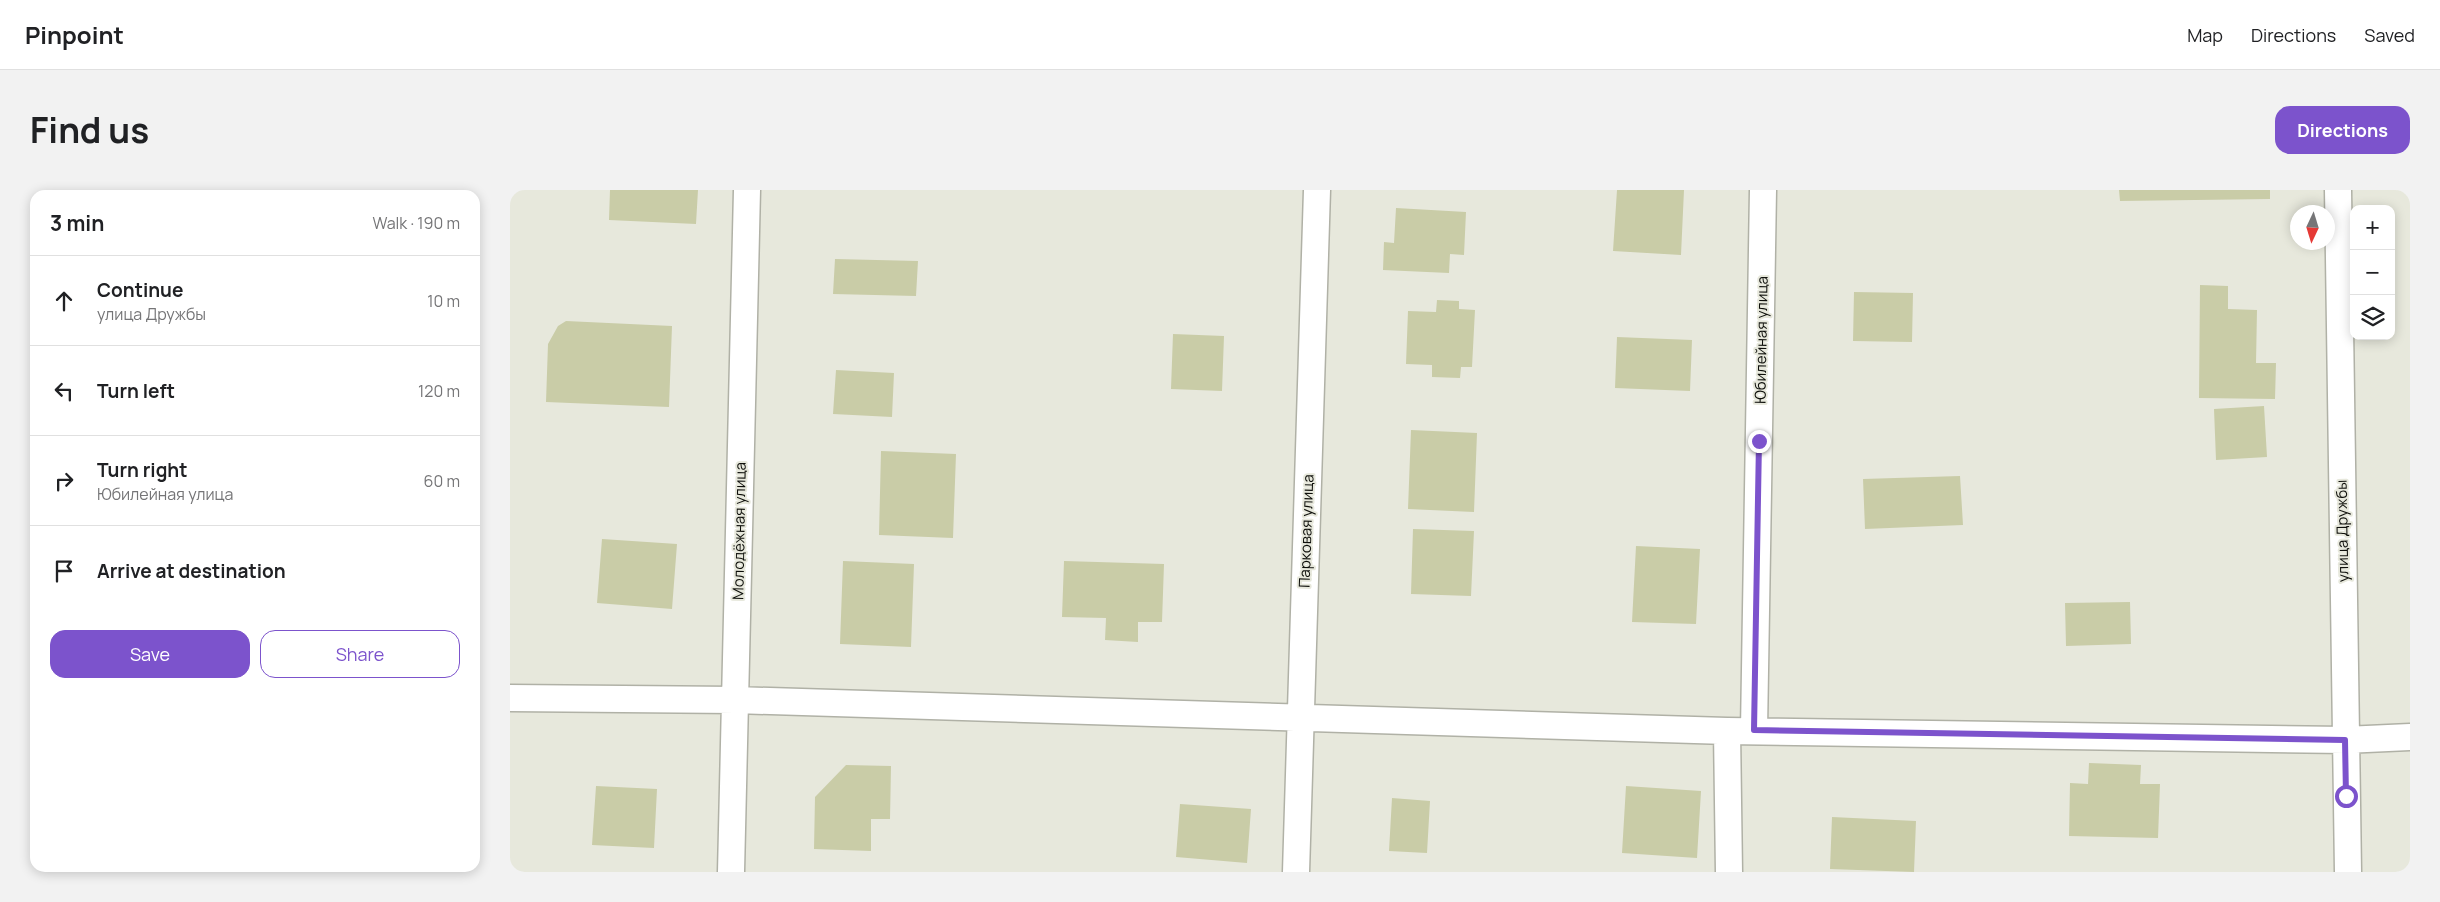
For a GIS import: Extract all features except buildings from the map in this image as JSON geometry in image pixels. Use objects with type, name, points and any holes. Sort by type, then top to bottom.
[{"type":"street","name":"Молодёжная улица","points":[[732,872],[734,700],[747,190]]},
{"type":"street","name":"Парковая улица","points":[[1296,872],[1317,190]]},
{"type":"street","name":"Юбилейная улица","points":[[1754,730],[1763,190]]},
{"type":"street","name":"улица Дружбы","points":[[2338,190],[2348,872]]},
{"type":"street","points":[[510,698],[734,700],[1727,731],[2345,740],[2410,737]]},
{"type":"street","points":[[1727,731],[1729,872]]},
{"type":"route","points":[[1759,441],[1754,730],[2345,740],[2346,796]]}]
